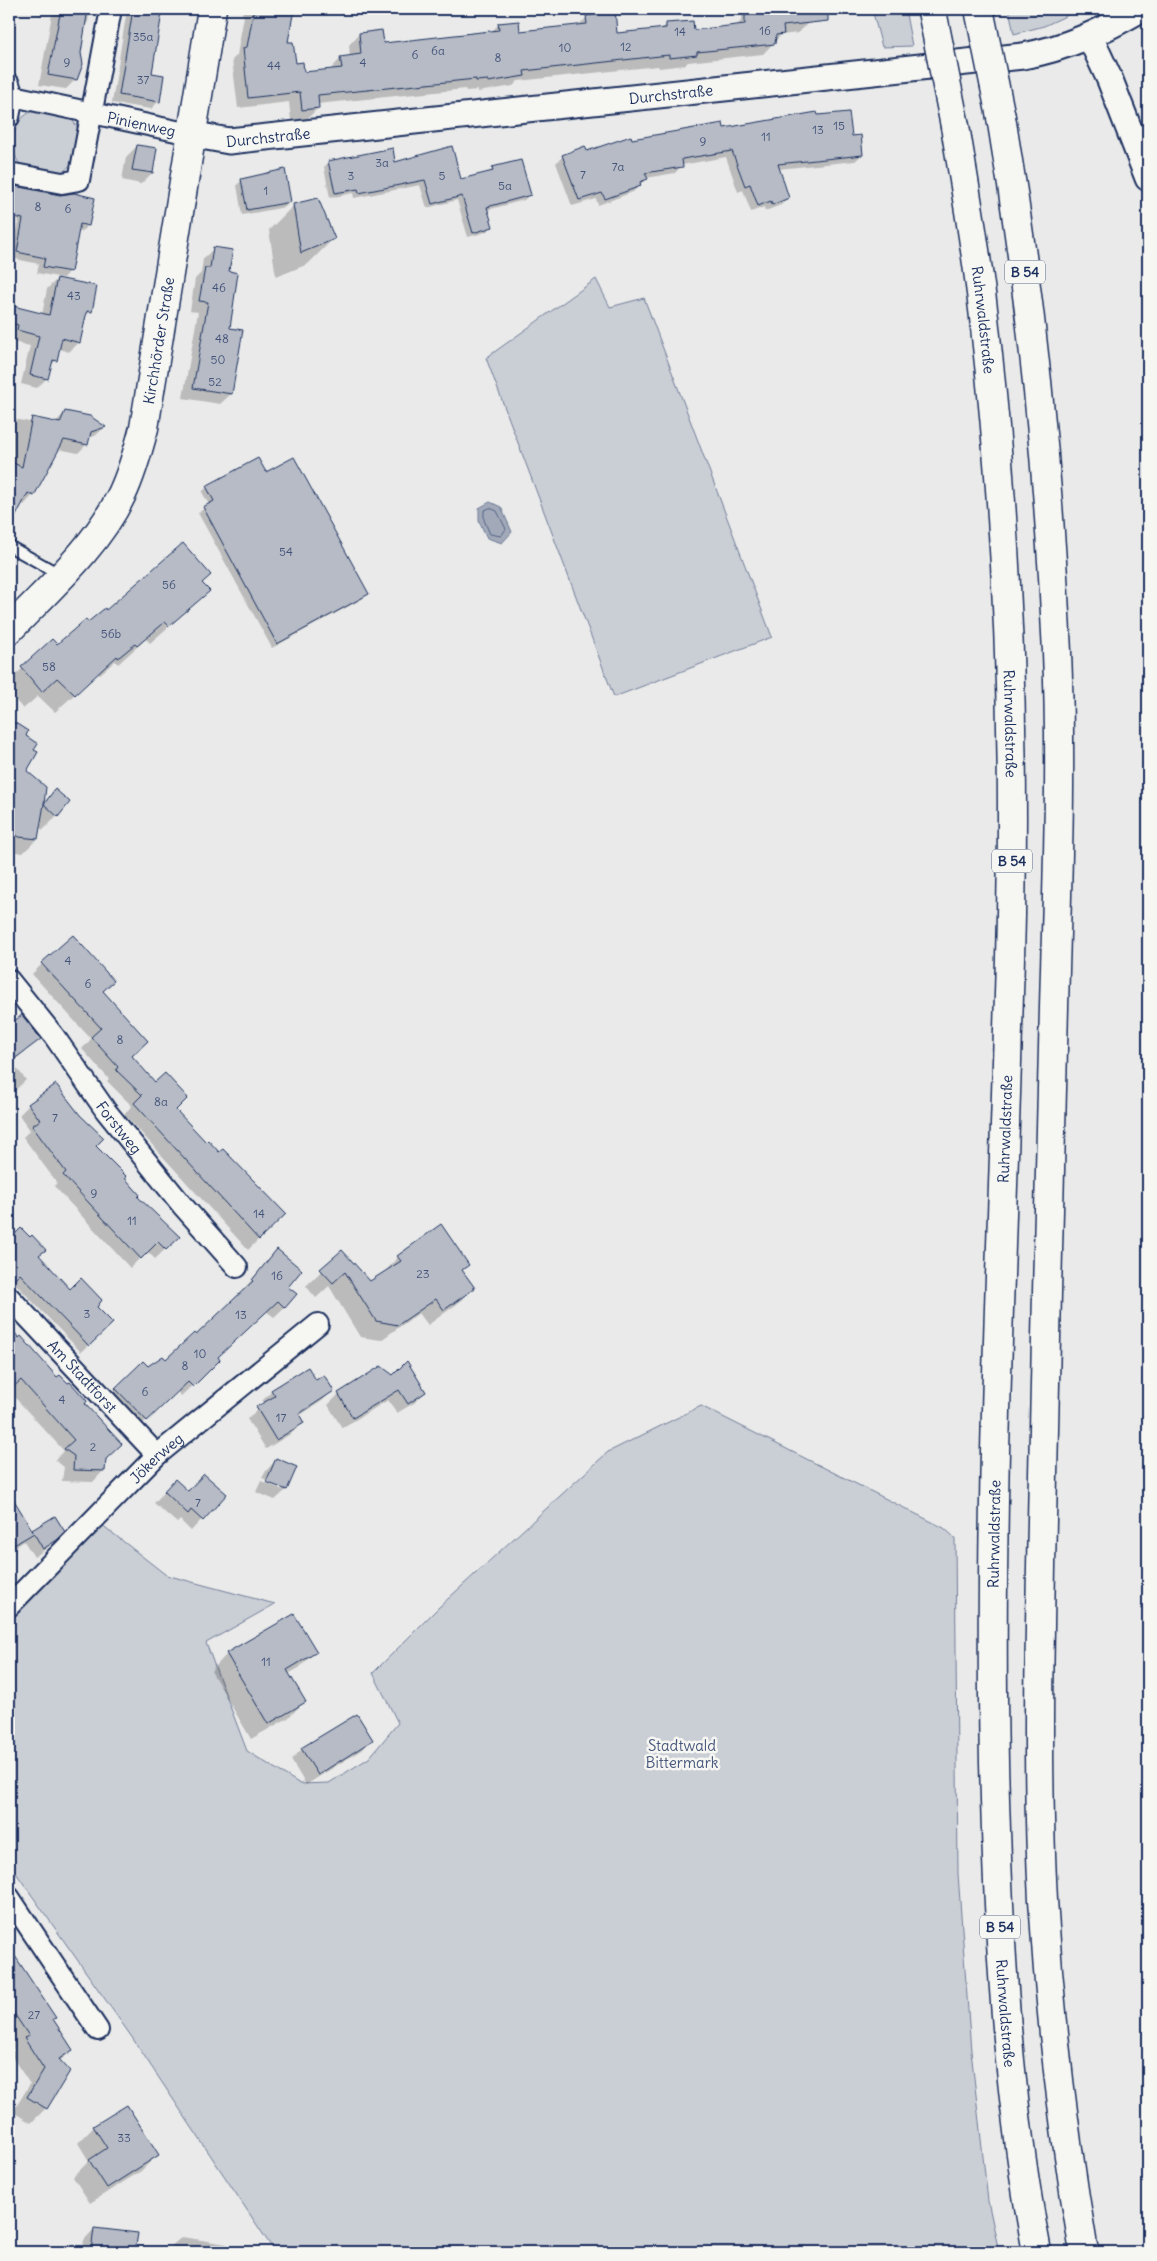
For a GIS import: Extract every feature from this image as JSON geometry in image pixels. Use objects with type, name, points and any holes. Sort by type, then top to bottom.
[{"type":"main road","name":"Kirchhörder Straße","points":[[9,630],[62,576],[92,542],[122,495],[135,462],[144,428],[190,134],[212,9]]},
{"type":"main road","name":"B 54","points":[[979,9],[1001,117],[1030,307],[1042,428],[1057,655],[1058,812],[1042,1468],[1038,1732],[1043,1900],[1057,2068],[1084,2252]]},
{"type":"main road","name":"Ruhrwaldstraße","points":[[932,10],[955,126],[974,239],[985,327],[1001,504],[1008,620],[1011,911],[996,1439],[993,1685],[997,1876],[1002,1972],[1017,2122],[1037,2252]]},
{"type":"street","name":"Pinienweg","points":[[9,173],[62,183],[79,180],[112,9]]},
{"type":"street","name":"Durchstraße","points":[[190,134],[229,141],[1023,56],[1065,47],[1090,37],[1141,9]]},
{"type":"street","points":[[1090,37],[1110,80],[1148,178]]},
{"type":"street","name":"Pinienweg","points":[[9,117],[11,90],[92,112],[190,134]]},
{"type":"street","name":"Forstweg","points":[[9,980],[54,1036],[106,1111],[182,1205],[237,1267]]},
{"type":"street","name":"Am Stadtforst","points":[[9,1296],[157,1455]]},
{"type":"street","name":"Jökerweg","points":[[9,1606],[157,1455],[318,1324]]},
{"type":"street","points":[[9,1897],[98,2030]]},
{"type":"lane","points":[[9,546],[62,576]]},
{"type":"green space","points":[[872,9],[905,9],[912,46],[882,47]]},
{"type":"green space","points":[[1009,9],[1081,9],[1044,26],[1014,34]]},
{"type":"green space","points":[[39,110],[69,116],[79,129],[74,156],[71,163],[62,172],[51,174],[38,171],[21,166],[16,159],[13,141],[18,124],[30,112]]},
{"type":"green space","points":[[596,279],[610,307],[644,298],[772,637],[614,697],[486,358]]},
{"type":"green space","name":"Stadtwald Bittermark","points":[[701,1406],[944,1528],[955,1538],[958,1874],[971,2051],[988,2201],[999,2252],[275,2252],[131,2036],[9,1863],[9,1623],[101,1524],[166,1575],[275,1604],[206,1643],[247,1751],[300,1784],[329,1783],[369,1758],[398,1723],[373,1673],[438,1608],[608,1452]]},
{"type":"water","points":[[490,502],[501,507],[512,532],[502,543],[487,538],[479,521],[479,508]]},
{"type":"building","points":[[61,9],[88,9],[81,53],[83,64],[77,80],[48,75]]},
{"type":"building","points":[[133,9],[162,13],[152,73],[164,75],[160,102],[119,95]]},
{"type":"building","points":[[254,9],[294,9],[288,42],[293,42],[296,63],[303,62],[304,72],[342,68],[340,57],[361,54],[359,33],[382,30],[384,43],[499,30],[498,23],[519,21],[520,31],[587,24],[586,16],[597,14],[596,9],[615,9],[617,33],[666,28],[666,23],[693,21],[694,30],[745,24],[745,15],[753,14],[753,9],[828,9],[828,21],[783,26],[784,34],[776,35],[775,44],[697,52],[697,55],[669,58],[669,55],[524,71],[525,76],[488,82],[488,80],[476,81],[476,79],[318,95],[319,108],[302,110],[300,92],[248,98],[243,48],[247,47]]},
{"type":"building","points":[[817,112],[818,115],[849,112],[852,136],[861,135],[863,155],[778,164],[789,198],[772,205],[771,201],[758,206],[750,184],[745,186],[732,151],[682,159],[683,167],[645,173],[648,179],[640,182],[641,186],[605,199],[602,193],[579,200],[562,155],[585,146],[587,151],[631,136],[632,139],[723,123],[724,128]]},
{"type":"building","points":[[137,145],[157,148],[153,173],[132,170]]},
{"type":"building","points":[[452,146],[461,179],[493,171],[492,167],[521,160],[531,195],[487,207],[493,227],[473,233],[462,196],[432,204],[425,180],[359,193],[358,189],[335,193],[328,161],[393,148],[395,162]]},
{"type":"building","points":[[285,169],[291,202],[247,210],[241,179]]},
{"type":"building","points":[[9,185],[60,195],[74,193],[95,198],[89,226],[80,224],[71,272],[43,267],[45,258],[17,252],[23,219],[10,216],[13,202],[9,200]]},
{"type":"building","points":[[318,198],[335,239],[301,253],[293,204]]},
{"type":"building","points":[[213,247],[233,250],[229,271],[238,273],[230,328],[243,330],[232,394],[193,388],[208,302],[199,301],[205,268],[210,268]]},
{"type":"building","points":[[57,278],[97,286],[92,312],[87,311],[80,343],[62,338],[57,361],[53,360],[48,379],[30,375],[39,336],[17,330],[18,325],[9,322],[9,305],[49,315]]},
{"type":"building","points":[[65,411],[90,416],[106,427],[91,432],[88,445],[64,440],[34,496],[28,493],[9,529],[9,461],[22,467],[32,417],[60,423]]},
{"type":"building","points":[[294,457],[369,594],[277,644],[203,507],[214,501],[206,486],[258,458],[266,472]]},
{"type":"building","points":[[183,543],[211,575],[202,583],[210,591],[169,626],[165,622],[137,646],[135,644],[118,658],[117,656],[75,695],[57,678],[42,692],[21,667],[52,639],[57,644],[86,619],[88,622],[105,608],[106,610]]},
{"type":"building","points":[[9,719],[28,731],[26,736],[38,744],[34,750],[38,752],[27,771],[46,787],[38,839],[19,837],[9,828]]},
{"type":"building","points":[[55,789],[70,802],[58,817],[44,804]]},
{"type":"building","points":[[73,935],[114,981],[103,991],[148,1041],[132,1056],[155,1082],[165,1073],[188,1098],[176,1110],[206,1142],[208,1140],[219,1152],[223,1149],[286,1214],[259,1240],[134,1103],[142,1095],[116,1070],[118,1067],[91,1037],[101,1028],[41,963]]},
{"type":"building","points":[[22,1015],[41,1039],[9,1063],[9,1025]]},
{"type":"building","points":[[56,1084],[80,1115],[104,1138],[96,1146],[127,1177],[125,1178],[140,1195],[138,1197],[180,1237],[166,1250],[158,1242],[141,1259],[63,1175],[66,1172],[32,1126],[40,1120],[28,1104]]},
{"type":"building","points":[[441,1224],[469,1265],[462,1270],[475,1288],[444,1310],[436,1299],[398,1325],[376,1321],[345,1272],[333,1283],[320,1269],[342,1250],[370,1281],[401,1261],[397,1256]]},
{"type":"building","points":[[21,1228],[30,1237],[32,1235],[46,1250],[39,1255],[70,1289],[81,1278],[102,1300],[97,1307],[113,1323],[89,1346],[20,1274],[9,1285],[9,1240]]},
{"type":"building","points":[[277,1249],[302,1270],[288,1287],[297,1294],[285,1308],[278,1301],[218,1357],[220,1360],[193,1387],[188,1382],[147,1421],[115,1388],[143,1361],[148,1366],[163,1356],[166,1359],[194,1333],[196,1335],[253,1281]]},
{"type":"building","points":[[9,1326],[19,1338],[21,1336],[57,1377],[60,1375],[68,1383],[70,1382],[87,1401],[85,1404],[122,1444],[106,1459],[105,1471],[73,1470],[74,1456],[64,1449],[74,1440],[21,1380],[9,1391]]},
{"type":"building","points":[[407,1361],[426,1392],[408,1404],[399,1390],[353,1418],[338,1393],[381,1366],[393,1375]]},
{"type":"building","points":[[308,1367],[316,1380],[324,1375],[334,1391],[299,1414],[304,1423],[276,1440],[256,1407],[275,1396],[271,1390]]},
{"type":"building","points":[[276,1458],[297,1467],[287,1490],[266,1482]]},
{"type":"building","points":[[204,1474],[227,1494],[203,1521],[191,1510],[188,1514],[164,1491],[175,1479],[188,1491]]},
{"type":"building","points":[[9,1492],[34,1533],[9,1548]]},
{"type":"building","points":[[55,1516],[65,1532],[43,1549],[32,1530]]},
{"type":"building","points":[[294,1614],[317,1652],[287,1670],[306,1702],[268,1724],[226,1653]]},
{"type":"building","points":[[357,1714],[373,1740],[318,1775],[301,1748]]},
{"type":"building","points":[[9,1947],[56,2018],[53,2019],[73,2050],[59,2059],[70,2071],[47,2109],[27,2097],[44,2069],[24,2038],[29,2036],[9,2006]]},
{"type":"building","points":[[127,2105],[159,2155],[107,2188],[89,2160],[107,2148],[93,2126]]},
{"type":"building","points":[[94,2228],[138,2233],[135,2252],[91,2252]]}]
